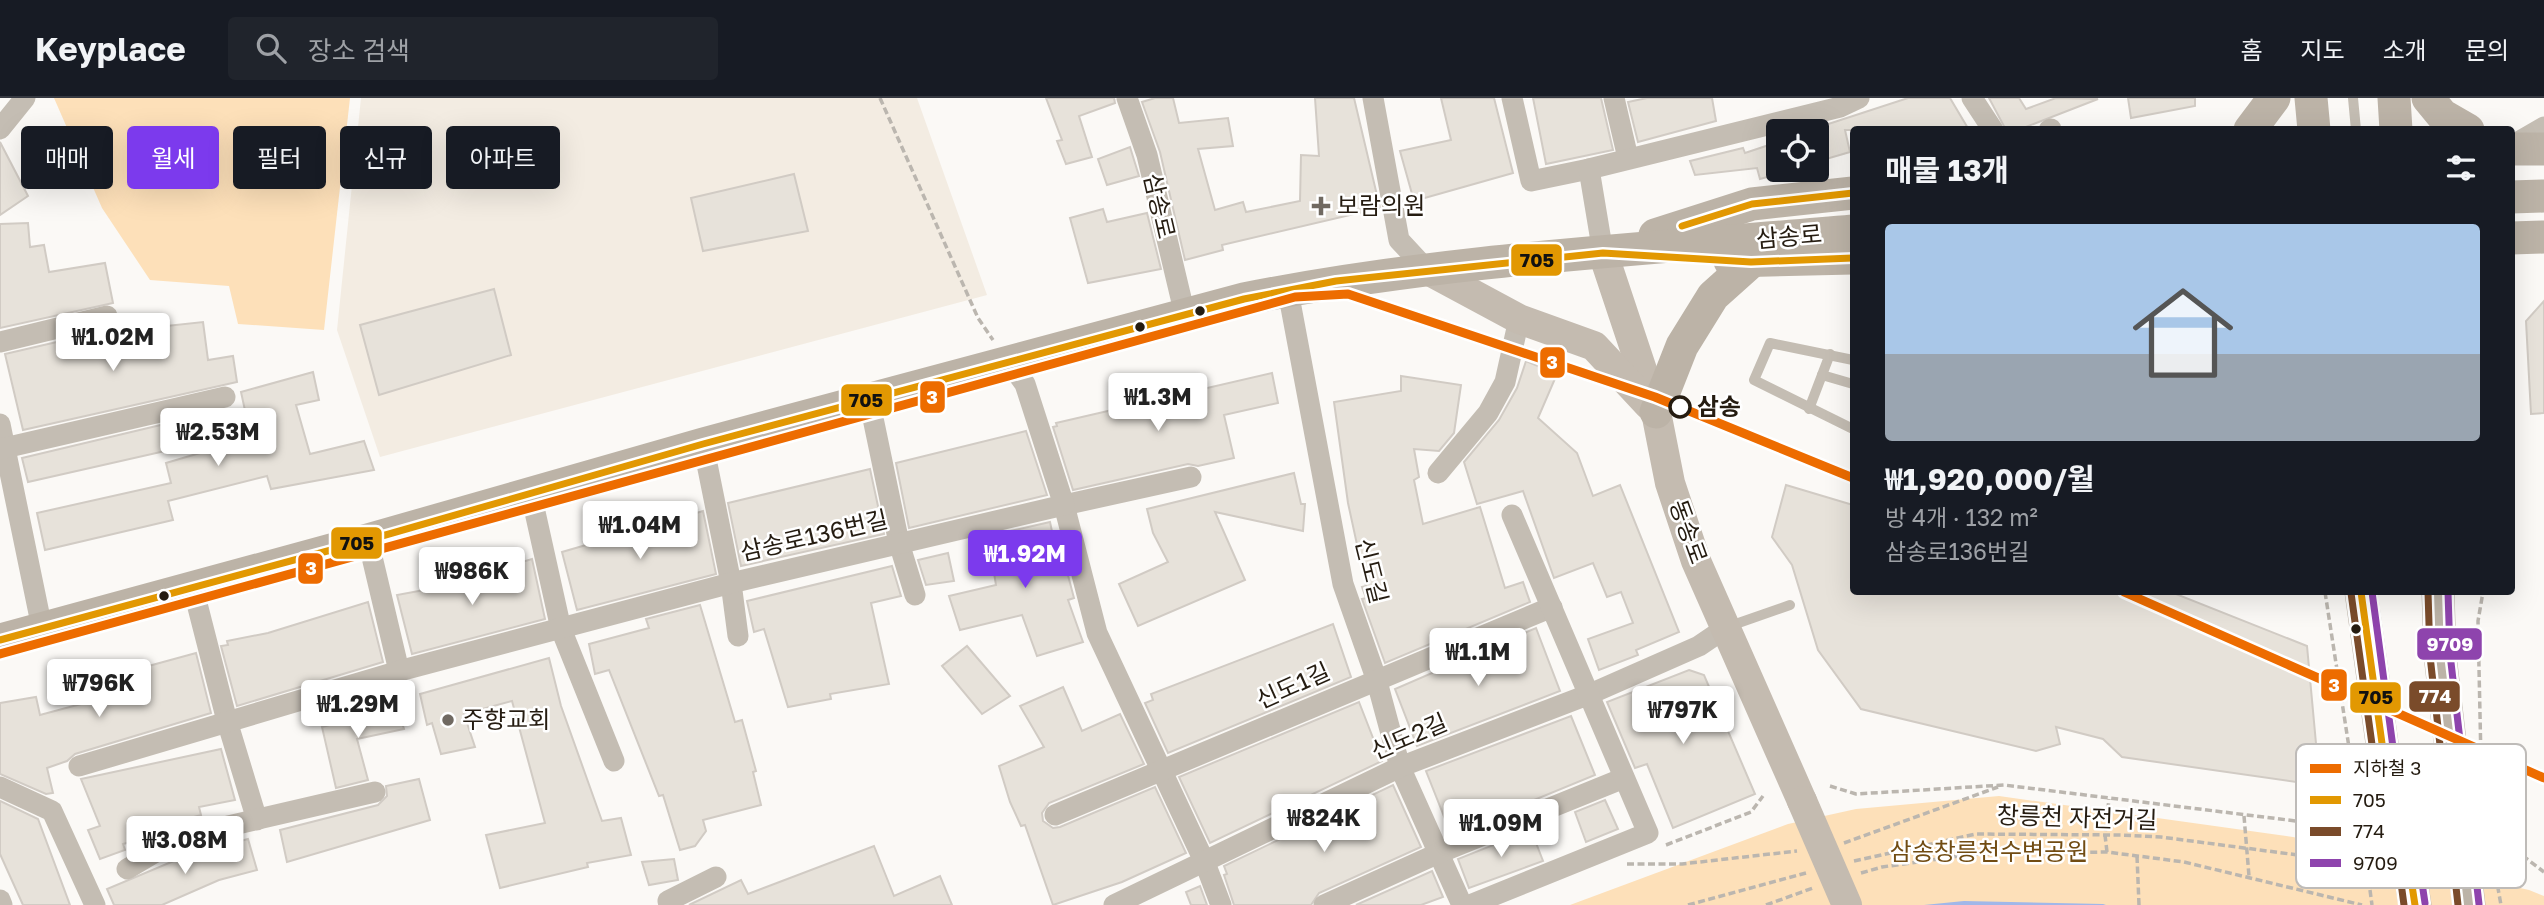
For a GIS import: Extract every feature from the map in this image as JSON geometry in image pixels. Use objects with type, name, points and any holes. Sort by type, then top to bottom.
[{"type":"main road","points":[[2253,126],[2274,98]]},
{"type":"main road","points":[[2311,98],[2314,126]]},
{"type":"main road","points":[[2394,98],[2396,126]]},
{"type":"main road","points":[[2428,98],[2442,115],[2461,126]]},
{"type":"main road","points":[[2515,147],[2544,149]]},
{"type":"main road","points":[[1603,253],[1752,204],[1850,192]]},
{"type":"main road","points":[[2515,197],[2544,196]]},
{"type":"main road","name":"삼송로","points":[[0,640],[368,540],[703,443],[1288,290],[1426,269],[1850,231]]},
{"type":"main road","points":[[1603,253],[1751,262],[1850,258]]},
{"type":"main road","name":"동송로","points":[[1603,253],[1656,412],[1670,483],[1696,561],[1802,801],[1848,891]]},
{"type":"main road","points":[[1426,269],[1519,319],[1594,346],[1656,412],[1682,346],[1713,296],[1751,262]]},
{"type":"main road","points":[[2361,595],[2382,744]]},
{"type":"main road","points":[[2438,595],[2440,655],[2450,744]]},
{"type":"main road","points":[[2406,888],[2415,905]]},
{"type":"street","points":[[0,129],[25,98]]},
{"type":"street","name":"삼송로","points":[[1128,98],[1147,155],[1185,315]]},
{"type":"street","points":[[1373,98],[1399,240],[1426,269]]},
{"type":"street","points":[[1512,98],[1531,181],[1589,169],[1844,101]]},
{"type":"street","points":[[1614,98],[1628,158]]},
{"type":"street","points":[[1972,98],[1990,126]]},
{"type":"street","points":[[2515,145],[2544,127]]},
{"type":"street","points":[[1589,169],[1603,253]]},
{"type":"street","name":"신도길","points":[[1288,290],[1343,584],[1376,678],[1400,767],[1462,905]]},
{"type":"street","points":[[0,342],[107,316]]},
{"type":"street","points":[[1438,473],[1488,413],[1505,382],[1519,319]]},
{"type":"street","points":[[1009,362],[1025,384],[1064,505],[1097,633],[1205,863],[1221,905]]},
{"type":"street","points":[[2,448],[225,397]]},
{"type":"street","points":[[869,399],[899,543],[915,595]]},
{"type":"street","points":[[0,424],[2,448],[43,628]]},
{"type":"street","points":[[703,443],[731,583],[738,636]]},
{"type":"street","name":"삼송로136번길","points":[[79,766],[398,671],[731,583],[1191,477]]},
{"type":"street","points":[[531,494],[561,628],[614,761]]},
{"type":"street","points":[[1470,905],[1648,833],[1512,515]]},
{"type":"street","points":[[368,540],[398,671]]},
{"type":"street","points":[[193,588],[227,721],[257,820]]},
{"type":"street","name":"신도1길","points":[[1055,815],[1161,773],[1376,678],[1552,607]]},
{"type":"street","name":"신도2길","points":[[1114,905],[1400,767],[1590,694],[1699,646],[1727,627]]},
{"type":"street","points":[[1324,905],[1439,853],[1624,778]]},
{"type":"street","points":[[0,787],[52,811],[95,905]]},
{"type":"street","points":[[127,869],[181,837],[375,792]]},
{"type":"street","points":[[669,905],[667,901],[716,877]]},
{"type":"street","points":[[0,900],[2,905]]},
{"type":"lane","points":[[2353,98],[2356,126]]},
{"type":"lane","points":[[1850,359],[1770,343],[1754,380],[1850,428]]},
{"type":"lane","points":[[1809,408],[1830,354]]},
{"type":"lane","points":[[1822,375],[1850,382]]},
{"type":"lane","points":[[1727,627],[1790,605]]},
{"type":"path","points":[[880,98],[978,318],[1009,362]]},
{"type":"path","points":[[2325,595],[2348,744]]},
{"type":"path","points":[[2481,744],[2478,621],[2482,595]]},
{"type":"path","points":[[1830,786],[1856,794],[2004,785],[2296,822]]},
{"type":"path","points":[[1840,844],[2004,785]]},
{"type":"path","points":[[2107,852],[2105,835],[2109,799]]},
{"type":"path","points":[[2244,816],[2249,876]]},
{"type":"path","name":"창릉천 자전거길","points":[[1844,863],[1976,834],[2161,837],[2296,855]]},
{"type":"path","points":[[1615,864],[1682,864],[1806,851]]},
{"type":"path","points":[[1848,891],[1882,867],[1974,854],[2107,852],[2249,876],[2362,905]]},
{"type":"path","points":[[2137,856],[2139,905]]},
{"type":"path","points":[[2526,858],[2544,872]]},
{"type":"path","points":[[1688,905],[1812,872]]},
{"type":"path","points":[[1766,905],[1817,887]]},
{"type":"shaded area","points":[[361,98],[917,98],[987,295],[380,457],[337,330],[352,189],[432,189],[432,126],[358,126]]},
{"type":"green space","points":[[54,98],[350,98],[347,126],[340,126],[340,187],[324,330],[238,324],[229,286],[150,280],[102,208],[94,189],[113,189],[113,126],[66,126]]},
{"type":"green space","name":"삼송창릉천수변공원","points":[[1999,796],[2293,837],[2296,838],[2296,888],[2520,888],[2544,896],[2544,905],[1570,905],[1788,824],[1856,809]]},
{"type":"water","points":[[1964,901],[2103,904],[2106,905],[1924,905]]},
{"type":"building","points":[[1046,98],[1114,98],[1115,103],[1079,116],[1092,157],[1066,164],[1057,141],[1062,140]]},
{"type":"building","points":[[1155,98],[1173,98],[1179,123],[1228,118],[1233,146],[1198,149],[1215,210],[1243,202],[1246,212],[1300,201],[1301,155],[1319,156],[1315,98],[1354,98],[1380,208],[1222,245],[1223,250],[1185,260],[1160,152],[1142,102]]},
{"type":"building","points":[[1441,98],[1494,98],[1513,173],[1414,201],[1400,151],[1451,140]]},
{"type":"building","points":[[1533,98],[1601,98],[1613,150],[1546,164]]},
{"type":"building","points":[[1647,98],[1712,98],[1716,121],[1638,142],[1628,102]]},
{"type":"building","points":[[1908,98],[1950,98],[1967,126],[1850,126],[1850,130],[1845,130],[1850,152],[1829,158],[1829,124]]},
{"type":"building","points":[[1989,98],[2019,98],[2026,109],[2056,98],[2098,99],[2028,126],[2004,126]]},
{"type":"building","points":[[2128,98],[2195,98],[2195,106],[2131,118]]},
{"type":"building","points":[[0,142],[21,182],[21,189],[24,189],[28,196],[0,215]]},
{"type":"building","points":[[1766,146],[1766,177],[1760,179],[1757,168],[1695,175],[1690,161],[1743,148],[1745,153]]},
{"type":"building","points":[[1130,147],[1139,176],[1107,185],[1098,159]]},
{"type":"building","points":[[794,174],[808,231],[703,251],[691,198]]},
{"type":"building","points":[[1103,209],[1107,222],[1147,213],[1161,269],[1088,283],[1070,218]]},
{"type":"building","points":[[28,223],[30,247],[44,245],[49,272],[105,263],[113,303],[0,328],[0,224]]},
{"type":"building","points":[[494,289],[511,355],[379,395],[360,325]]},
{"type":"building","points":[[2544,301],[2544,413],[2531,414],[2526,321]]},
{"type":"building","points":[[203,322],[208,360],[233,356],[237,382],[23,430],[5,354],[61,341],[80,338],[80,341],[148,328]]},
{"type":"building","points":[[1526,361],[1557,374],[1538,418],[1577,453],[1593,496],[1620,485],[1679,632],[1636,650],[1638,655],[1599,670],[1588,639],[1633,623],[1621,592],[1607,597],[1593,563],[1554,578],[1523,491],[1477,504],[1464,462],[1499,420],[1517,388]]},
{"type":"building","points":[[313,372],[319,400],[296,405],[310,454],[364,441],[374,470],[271,489],[267,476],[168,501],[173,520],[45,550],[37,513],[171,483],[166,463],[251,438],[241,392]]},
{"type":"building","points":[[1272,373],[1278,403],[1224,415],[1234,458],[1198,466],[1188,464],[1073,490],[1053,427],[1057,426],[1056,423]]},
{"type":"building","points":[[1401,376],[1461,385],[1454,433],[1439,451],[1414,449],[1419,477],[1414,480],[1423,524],[1480,507],[1505,588],[1523,582],[1530,602],[1385,663],[1362,599],[1366,598],[1362,587],[1366,586],[1348,503],[1334,402],[1401,391]]},
{"type":"building","points":[[169,423],[174,449],[28,482],[22,458]]},
{"type":"building","points":[[1026,431],[1047,495],[909,528],[896,463]]},
{"type":"building","points":[[870,469],[884,534],[741,566],[728,503]]},
{"type":"building","points":[[1294,473],[1301,504],[1305,504],[1303,531],[1215,512],[1245,580],[1138,626],[1119,584],[1168,562],[1153,533],[1147,509]]},
{"type":"building","points":[[1786,485],[1850,504],[1850,595],[2179,595],[2307,646],[2316,744],[2296,744],[2296,782],[2122,757],[2103,739],[2056,727],[2060,744],[2036,751],[1861,709],[1818,650],[1792,565],[1772,537]]},
{"type":"building","points":[[703,511],[716,574],[577,610],[562,552]]},
{"type":"building","points":[[1050,522],[1060,569],[1066,568],[1074,598],[1068,600],[1083,642],[1037,656],[1022,615],[960,630],[949,596],[996,585],[988,536]]},
{"type":"building","points":[[948,553],[954,581],[926,585],[918,560]]},
{"type":"building","points":[[532,559],[545,619],[412,654],[397,595],[435,588]]},
{"type":"building","points":[[892,566],[901,596],[871,603],[889,684],[830,694],[831,699],[788,707],[764,629],[754,632],[747,601]]},
{"type":"building","points":[[368,602],[383,662],[237,706],[221,646],[228,645],[227,641],[268,633]]},
{"type":"building","points":[[700,605],[735,722],[742,720],[756,771],[753,772],[761,805],[703,820],[706,831],[695,846],[680,850],[663,795],[659,796],[609,670],[595,674],[589,644],[649,628],[646,619]]},
{"type":"building","points":[[1333,624],[1351,677],[1168,753],[1145,703],[1153,700],[1151,694]]},
{"type":"building","points":[[1536,628],[1560,691],[1417,746],[1395,689]]},
{"type":"building","points":[[967,646],[1010,696],[982,714],[942,666]]},
{"type":"building","points":[[196,653],[211,713],[75,754],[67,761],[47,768],[53,793],[46,794],[0,774],[0,703],[36,697],[40,715],[107,697],[101,679]]},
{"type":"building","points":[[549,658],[561,706],[602,821],[621,818],[631,855],[587,863],[588,867],[500,888],[486,835],[545,823],[512,701],[464,714],[475,747],[441,754],[432,723],[427,725],[420,694]]},
{"type":"building","points":[[1689,670],[1704,675],[1755,794],[1673,828],[1647,764],[1635,768],[1607,702]]},
{"type":"building","points":[[1063,687],[1082,731],[1120,714],[1144,764],[1049,803],[1042,813],[1043,821],[1053,828],[1060,827],[1155,787],[1186,853],[1122,882],[1053,905],[1025,825],[1021,826],[1010,802],[999,766],[1044,747],[1020,706]]},
{"type":"building","points":[[395,700],[404,729],[357,739],[368,780],[336,788],[322,727],[360,717],[358,709]]},
{"type":"building","points":[[1359,702],[1382,761],[1210,843],[1179,777]]},
{"type":"building","points":[[1571,716],[1595,775],[1451,834],[1426,771]]},
{"type":"building","points":[[221,749],[235,800],[199,807],[201,815],[166,825],[167,830],[160,834],[123,844],[125,850],[100,859],[88,830],[100,826],[81,779]]},
{"type":"building","points":[[419,779],[430,820],[287,862],[280,830],[378,805],[387,796],[386,786]]},
{"type":"building","points":[[1393,785],[1421,847],[1319,893],[1311,905],[1234,905],[1224,875],[1227,874],[1224,866]]},
{"type":"building","points":[[1605,800],[1618,829],[1586,842],[1575,812]]},
{"type":"building","points":[[0,801],[38,819],[70,905],[23,905],[0,854]]},
{"type":"building","points":[[1531,830],[1543,861],[1469,888],[1458,859]]},
{"type":"building","points":[[248,839],[257,870],[219,880],[162,905],[114,905],[107,889],[188,855]]},
{"type":"building","points":[[874,846],[894,896],[940,876],[952,905],[689,905],[741,880],[748,894]]},
{"type":"building","points":[[674,859],[678,880],[649,885],[642,862]]},
{"type":"building","points":[[1432,871],[1443,897],[1421,905],[1356,905]]},
{"type":"building","points":[[1200,886],[1207,905],[1191,905],[1186,892]]},
{"type":"metro line","name":"3","points":[[0,654],[1295,297],[1348,294],[1655,397],[1850,477]]},
{"type":"metro line","name":"3","points":[[2131,595],[2467,744]]},
{"type":"metro line","name":"3","points":[[2526,770],[2544,778]]},
{"type":"transit line","name":"705","points":[[1682,226],[1752,204],[1850,193]]},
{"type":"transit line","name":"705","points":[[0,640],[368,540],[703,444],[1244,299],[1336,281],[1603,253],[1751,262],[1850,258]]},
{"type":"transit line","name":"774","points":[[2351,595],[2372,744]]},
{"type":"transit line","name":"705","points":[[2361,595],[2382,744]]},
{"type":"transit line","name":"9709","points":[[2372,595],[2393,744]]},
{"type":"transit line","name":"774","points":[[2428,595],[2430,656],[2440,744]]},
{"type":"transit line","name":"9709","points":[[2448,595],[2450,654],[2460,744]]},
{"type":"transit line","name":"774","points":[[2402,888],[2404,905]]},
{"type":"transit line","name":"705","points":[[2412,888],[2415,905]]},
{"type":"transit line","name":"9709","points":[[2423,888],[2425,903]]},
{"type":"transit line","name":"774","points":[[2456,888],[2458,905]]},
{"type":"transit line","name":"9709","points":[[2477,888],[2479,904]]},
{"type":"place","name":"보람의원","points":[[1321,206]]},
{"type":"place","name":"삼송","points":[[1680,407]]},
{"type":"place","name":"주향교회","points":[[448,720]]}]
